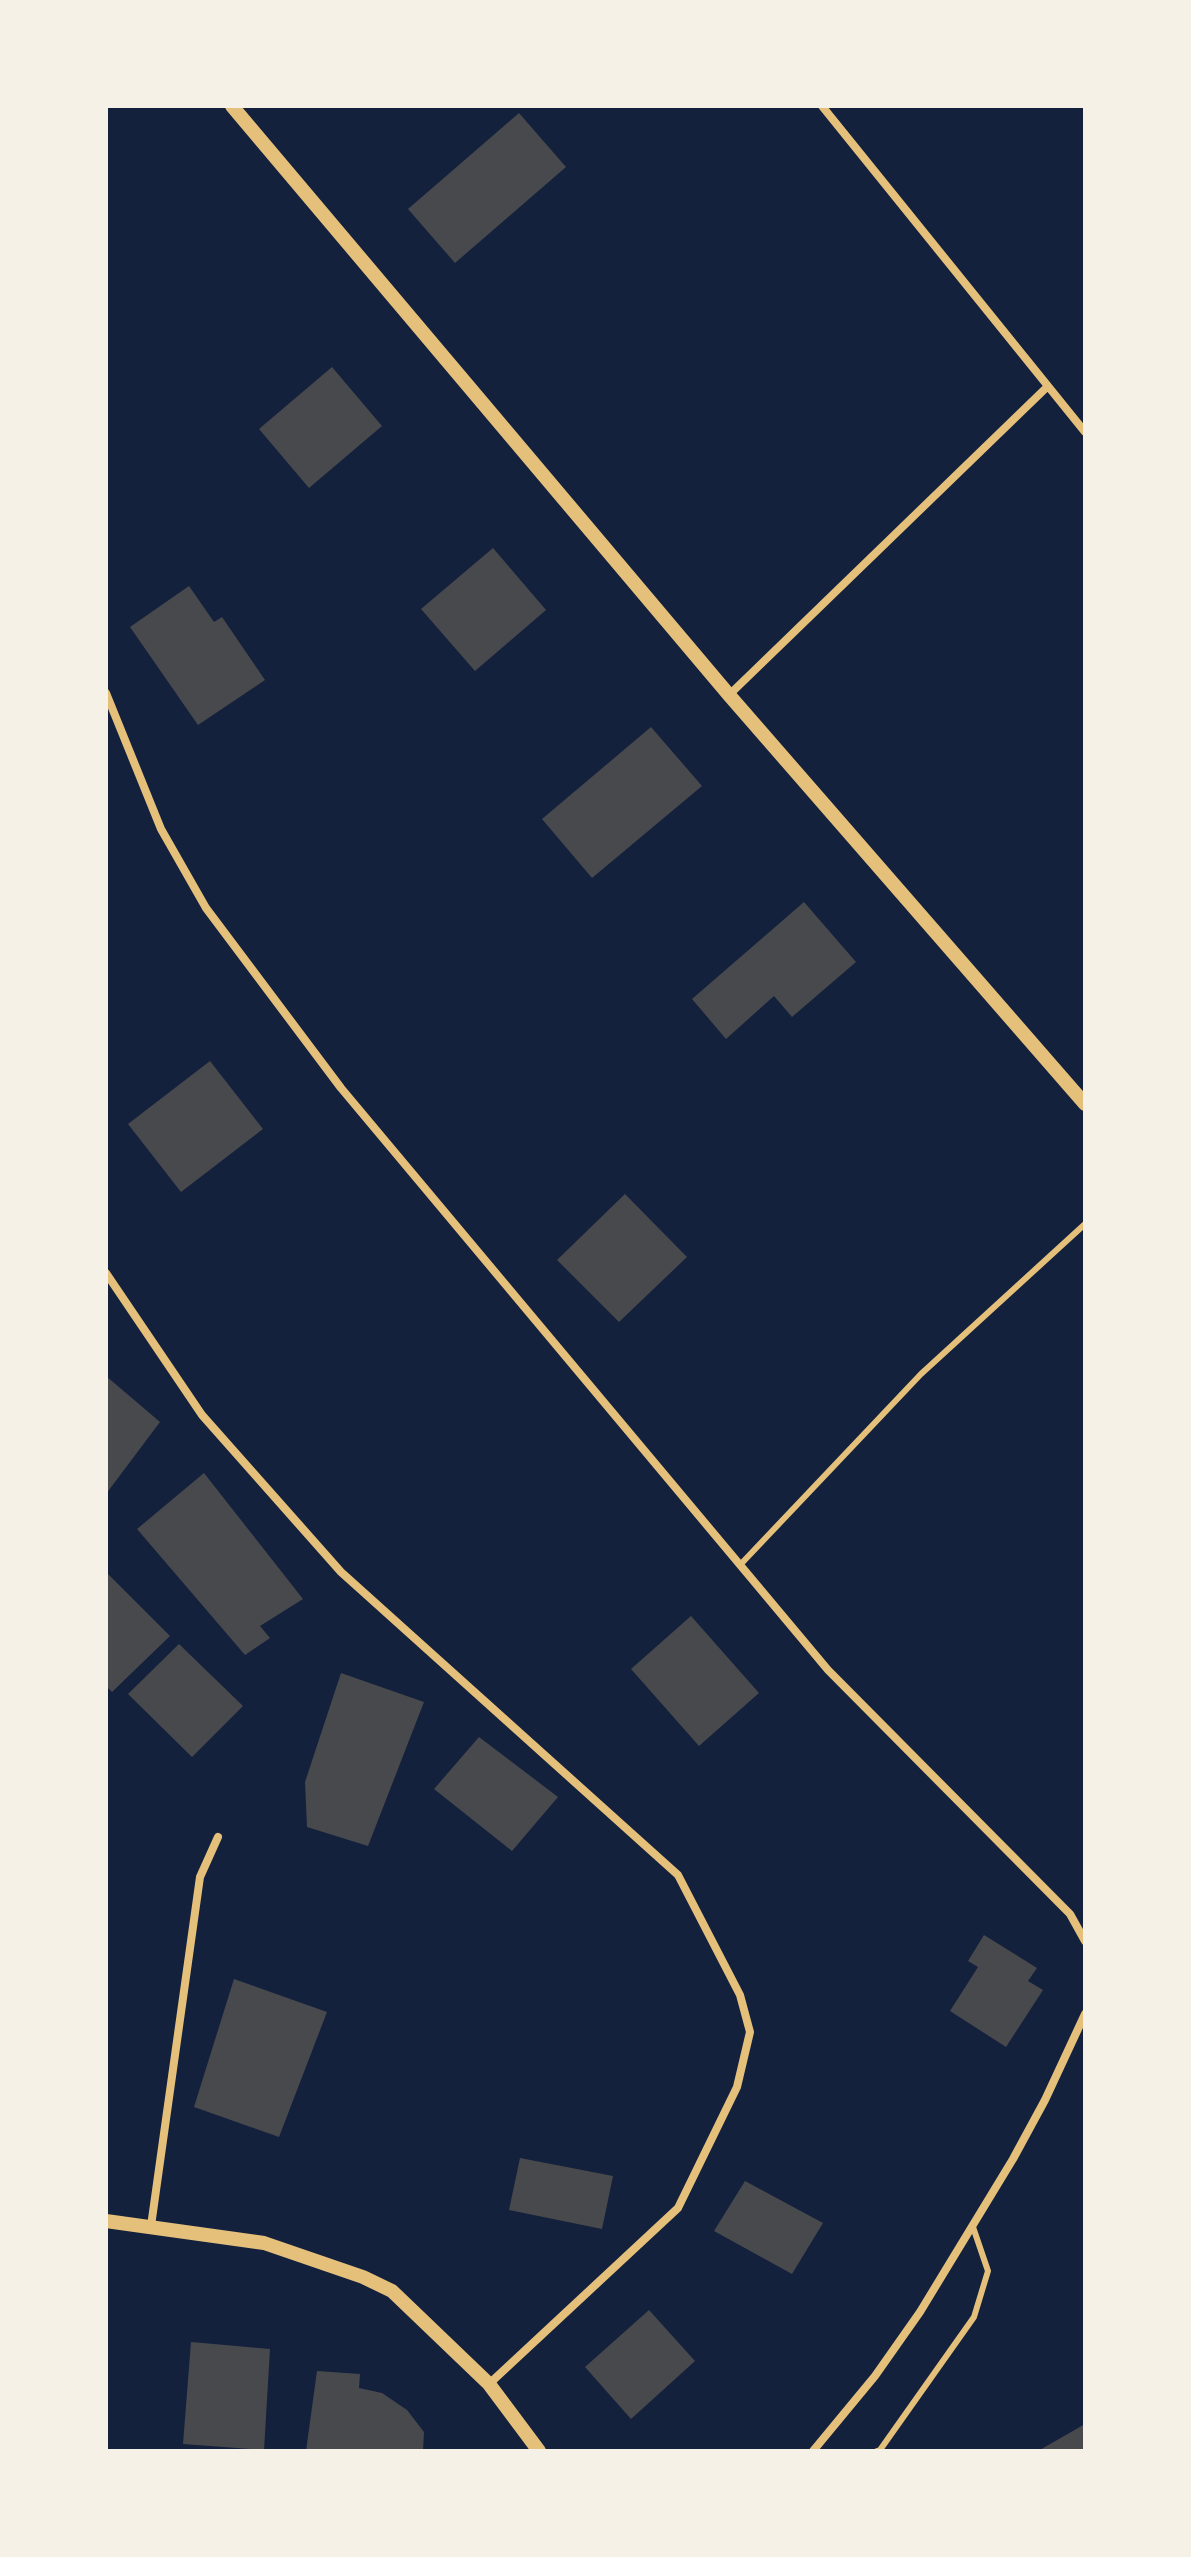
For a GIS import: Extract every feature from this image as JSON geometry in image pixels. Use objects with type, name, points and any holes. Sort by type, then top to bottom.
[{"type":"street","points":[[232,106],[729,695],[1085,1104]]},
{"type":"street","points":[[822,106],[1085,432]]},
{"type":"street","points":[[729,695],[1047,387]]},
{"type":"street","points":[[106,693],[161,829],[206,908],[341,1088],[828,1670],[1070,1914],[1085,1941]]},
{"type":"street","points":[[106,1273],[202,1415],[341,1572],[678,1875],[740,1995],[750,2032],[737,2087],[678,2208],[489,2384]]},
{"type":"street","points":[[151,2226],[200,1877],[218,1837]]},
{"type":"street","points":[[816,2451],[920,2312],[973,2227],[1039,2112],[1085,2014]]},
{"type":"street","points":[[106,2221],[264,2243],[363,2277],[392,2291],[489,2384],[539,2451]]},
{"type":"lane","points":[[740,1565],[921,1374],[1085,1224]]},
{"type":"lane","points":[[877,2451],[974,2317],[988,2271],[973,2227]]},
{"type":"building","points":[[519,113],[566,167],[455,263],[408,209]]},
{"type":"building","points":[[332,367],[382,426],[309,488],[259,429]]},
{"type":"building","points":[[493,548],[546,610],[475,671],[421,609]]},
{"type":"building","points":[[189,586],[214,622],[222,617],[265,680],[198,725],[130,627]]},
{"type":"building","points":[[651,727],[702,786],[592,878],[542,819]]},
{"type":"building","points":[[804,902],[856,962],[792,1017],[774,996],[726,1039],[692,999]]},
{"type":"building","points":[[210,1061],[263,1129],[181,1192],[128,1124]]},
{"type":"building","points":[[625,1194],[687,1257],[619,1322],[557,1260]]},
{"type":"building","points":[[106,1376],[160,1422],[106,1494]]},
{"type":"building","points":[[204,1473],[303,1599],[260,1626],[270,1638],[245,1655],[137,1529]]},
{"type":"building","points":[[106,1572],[170,1636],[112,1692],[106,1686]]},
{"type":"building","points":[[691,1616],[759,1693],[699,1746],[631,1669]]},
{"type":"building","points":[[179,1644],[243,1706],[192,1757],[128,1694]]},
{"type":"building","points":[[341,1673],[424,1702],[368,1846],[307,1827],[305,1782]]},
{"type":"building","points":[[479,1737],[558,1797],[512,1851],[434,1789]]},
{"type":"building","points":[[984,1935],[1037,1968],[1028,1981],[1043,1990],[1006,2047],[950,2011],[978,1967],[968,1961]]},
{"type":"building","points":[[234,1979],[327,2012],[279,2137],[194,2107]]},
{"type":"building","points":[[520,2158],[613,2176],[602,2229],[509,2210]]},
{"type":"building","points":[[745,2181],[823,2223],[792,2274],[714,2231]]},
{"type":"building","points":[[649,2310],[695,2361],[631,2419],[585,2367]]},
{"type":"building","points":[[191,2342],[270,2349],[264,2450],[183,2444]]},
{"type":"building","points":[[317,2371],[360,2374],[359,2388],[382,2393],[407,2410],[424,2432],[423,2451],[306,2451]]},
{"type":"building","points":[[1085,2424],[1085,2451],[1038,2451]]}]
